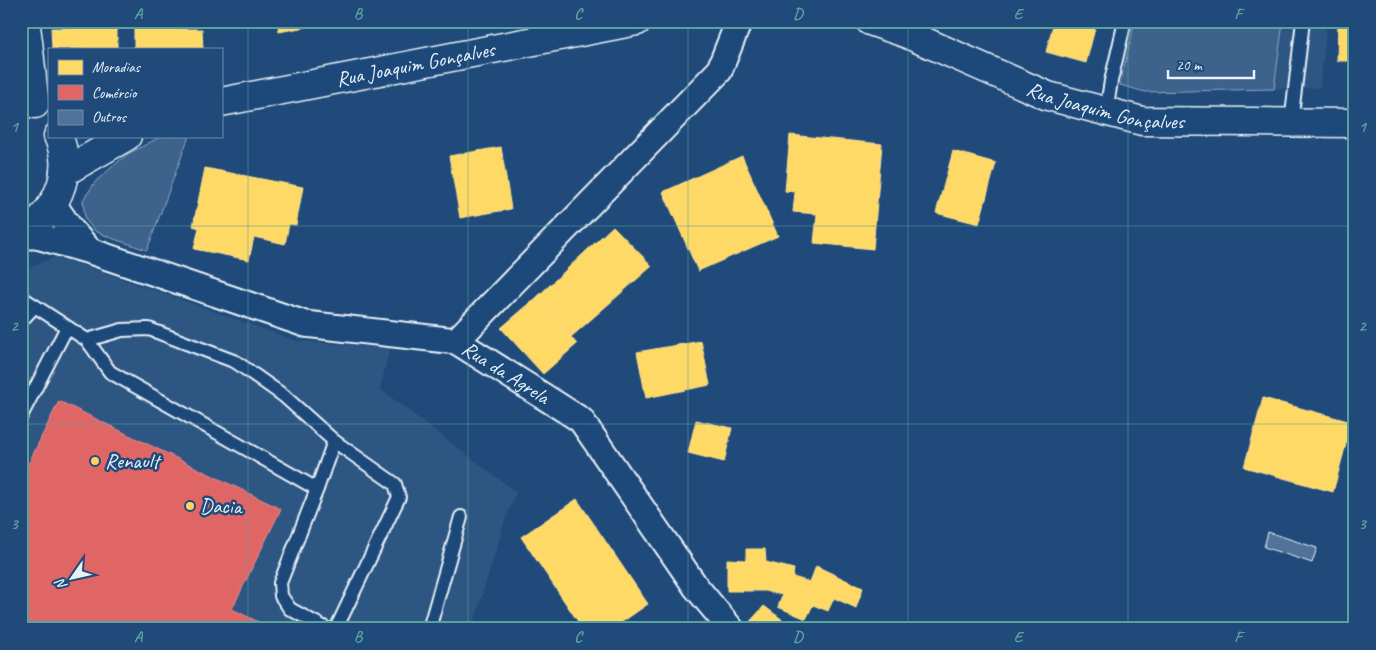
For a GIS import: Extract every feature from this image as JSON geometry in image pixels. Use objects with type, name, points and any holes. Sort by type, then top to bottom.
[{"type":"main road","points":[[25,21],[29,43],[30,70],[43,113]]},
{"type":"main road","name":"Rua Joaquim Gonçalves","points":[[222,102],[637,21]]},
{"type":"main road","name":"Rua Joaquim Gonçalves","points":[[870,21],[905,27],[1048,96],[1142,122],[1355,123]]},
{"type":"main road","points":[[21,236],[38,224],[58,194],[64,172],[64,156],[55,138]]},
{"type":"main road","points":[[64,172],[124,138]]},
{"type":"street","points":[[456,341],[719,70],[740,21]]},
{"type":"street","points":[[53,204],[72,231],[90,251]]},
{"type":"street","name":"Rua da Agrela","points":[[21,236],[37,236],[90,251],[305,324],[456,341],[580,420],[696,587],[731,629]]},
{"type":"lane","points":[[1106,112],[1125,21]]},
{"type":"lane","points":[[1291,123],[1303,21]]},
{"type":"lane","points":[[21,297],[87,340],[110,372],[317,489]]},
{"type":"lane","points":[[21,321],[35,306]]},
{"type":"lane","points":[[21,416],[67,327]]},
{"type":"lane","points":[[87,340],[122,330],[149,330],[236,362],[284,396],[334,441],[395,484],[399,497],[336,629]]},
{"type":"lane","points":[[327,629],[290,610],[281,596],[280,583],[334,441]]},
{"type":"lane","points":[[429,629],[461,517]]},
{"type":"shaded area","points":[[1135,21],[1283,21],[1274,89],[1145,92],[1120,85]]},
{"type":"shaded area","points":[[1283,21],[1327,21],[1320,88],[1274,89]]},
{"type":"shaded area","points":[[158,138],[188,138],[147,250],[95,231],[85,219],[83,200],[96,181],[126,155]]},
{"type":"shaded area","points":[[21,139],[27,152],[29,165],[25,185],[21,191]]},
{"type":"shaded area","points":[[57,256],[297,341],[390,348],[380,389],[516,492],[505,520],[472,629],[21,629],[21,273]]},
{"type":"building: Moradias","points":[[277,21],[338,21],[279,32]]},
{"type":"building: Moradias","points":[[1054,21],[1097,21],[1086,63],[1046,52]]},
{"type":"building: Moradias","points":[[1338,21],[1355,21],[1355,61],[1337,61]]},
{"type":"building: Moradias","points":[[51,28],[117,28],[117,48],[52,48]]},
{"type":"building: Moradias","points":[[134,29],[202,29],[203,48],[134,48]]},
{"type":"building: Moradias","points":[[790,135],[882,144],[873,249],[814,243],[817,214],[793,212],[795,192],[785,191]]},
{"type":"building: Moradias","points":[[501,147],[511,209],[460,218],[449,156]]},
{"type":"building: Moradias","points":[[953,151],[996,163],[979,224],[936,213]]},
{"type":"building: Moradias","points":[[742,156],[778,236],[698,271],[663,192]]},
{"type":"building: Moradias","points":[[205,168],[303,187],[296,225],[289,224],[285,244],[254,237],[249,260],[194,249],[199,228],[193,226]]},
{"type":"building: Moradias","points":[[613,226],[652,266],[571,337],[536,298]]},
{"type":"building: Moradias","points":[[536,298],[577,344],[543,374],[501,328]]},
{"type":"building: Moradias","points":[[701,341],[710,385],[646,398],[637,352]]},
{"type":"building: Moradias","points":[[1263,398],[1352,422],[1333,492],[1244,467]]},
{"type":"building: Moradias","points":[[696,420],[732,428],[724,462],[688,453]]},
{"type":"building: Moradias","points":[[577,499],[648,604],[612,629],[583,629],[521,537]]},
{"type":"building: Moradias","points":[[746,549],[765,549],[766,562],[794,569],[793,577],[810,582],[816,566],[863,588],[856,608],[834,598],[828,611],[813,605],[806,619],[778,607],[782,595],[765,591],[727,591],[727,559],[746,560]]},
{"type":"building: Moradias","points":[[764,606],[795,629],[749,629],[746,626]]},
{"type":"building: Comércio","points":[[59,401],[281,509],[232,609],[273,629],[21,629],[21,479]]},
{"type":"building: Outros","points":[[1268,532],[1317,548],[1312,563],[1264,547]]},
{"type":"place","name":"Renault","points":[[95,461]]},
{"type":"place","name":"Dacia","points":[[190,506]]}]
